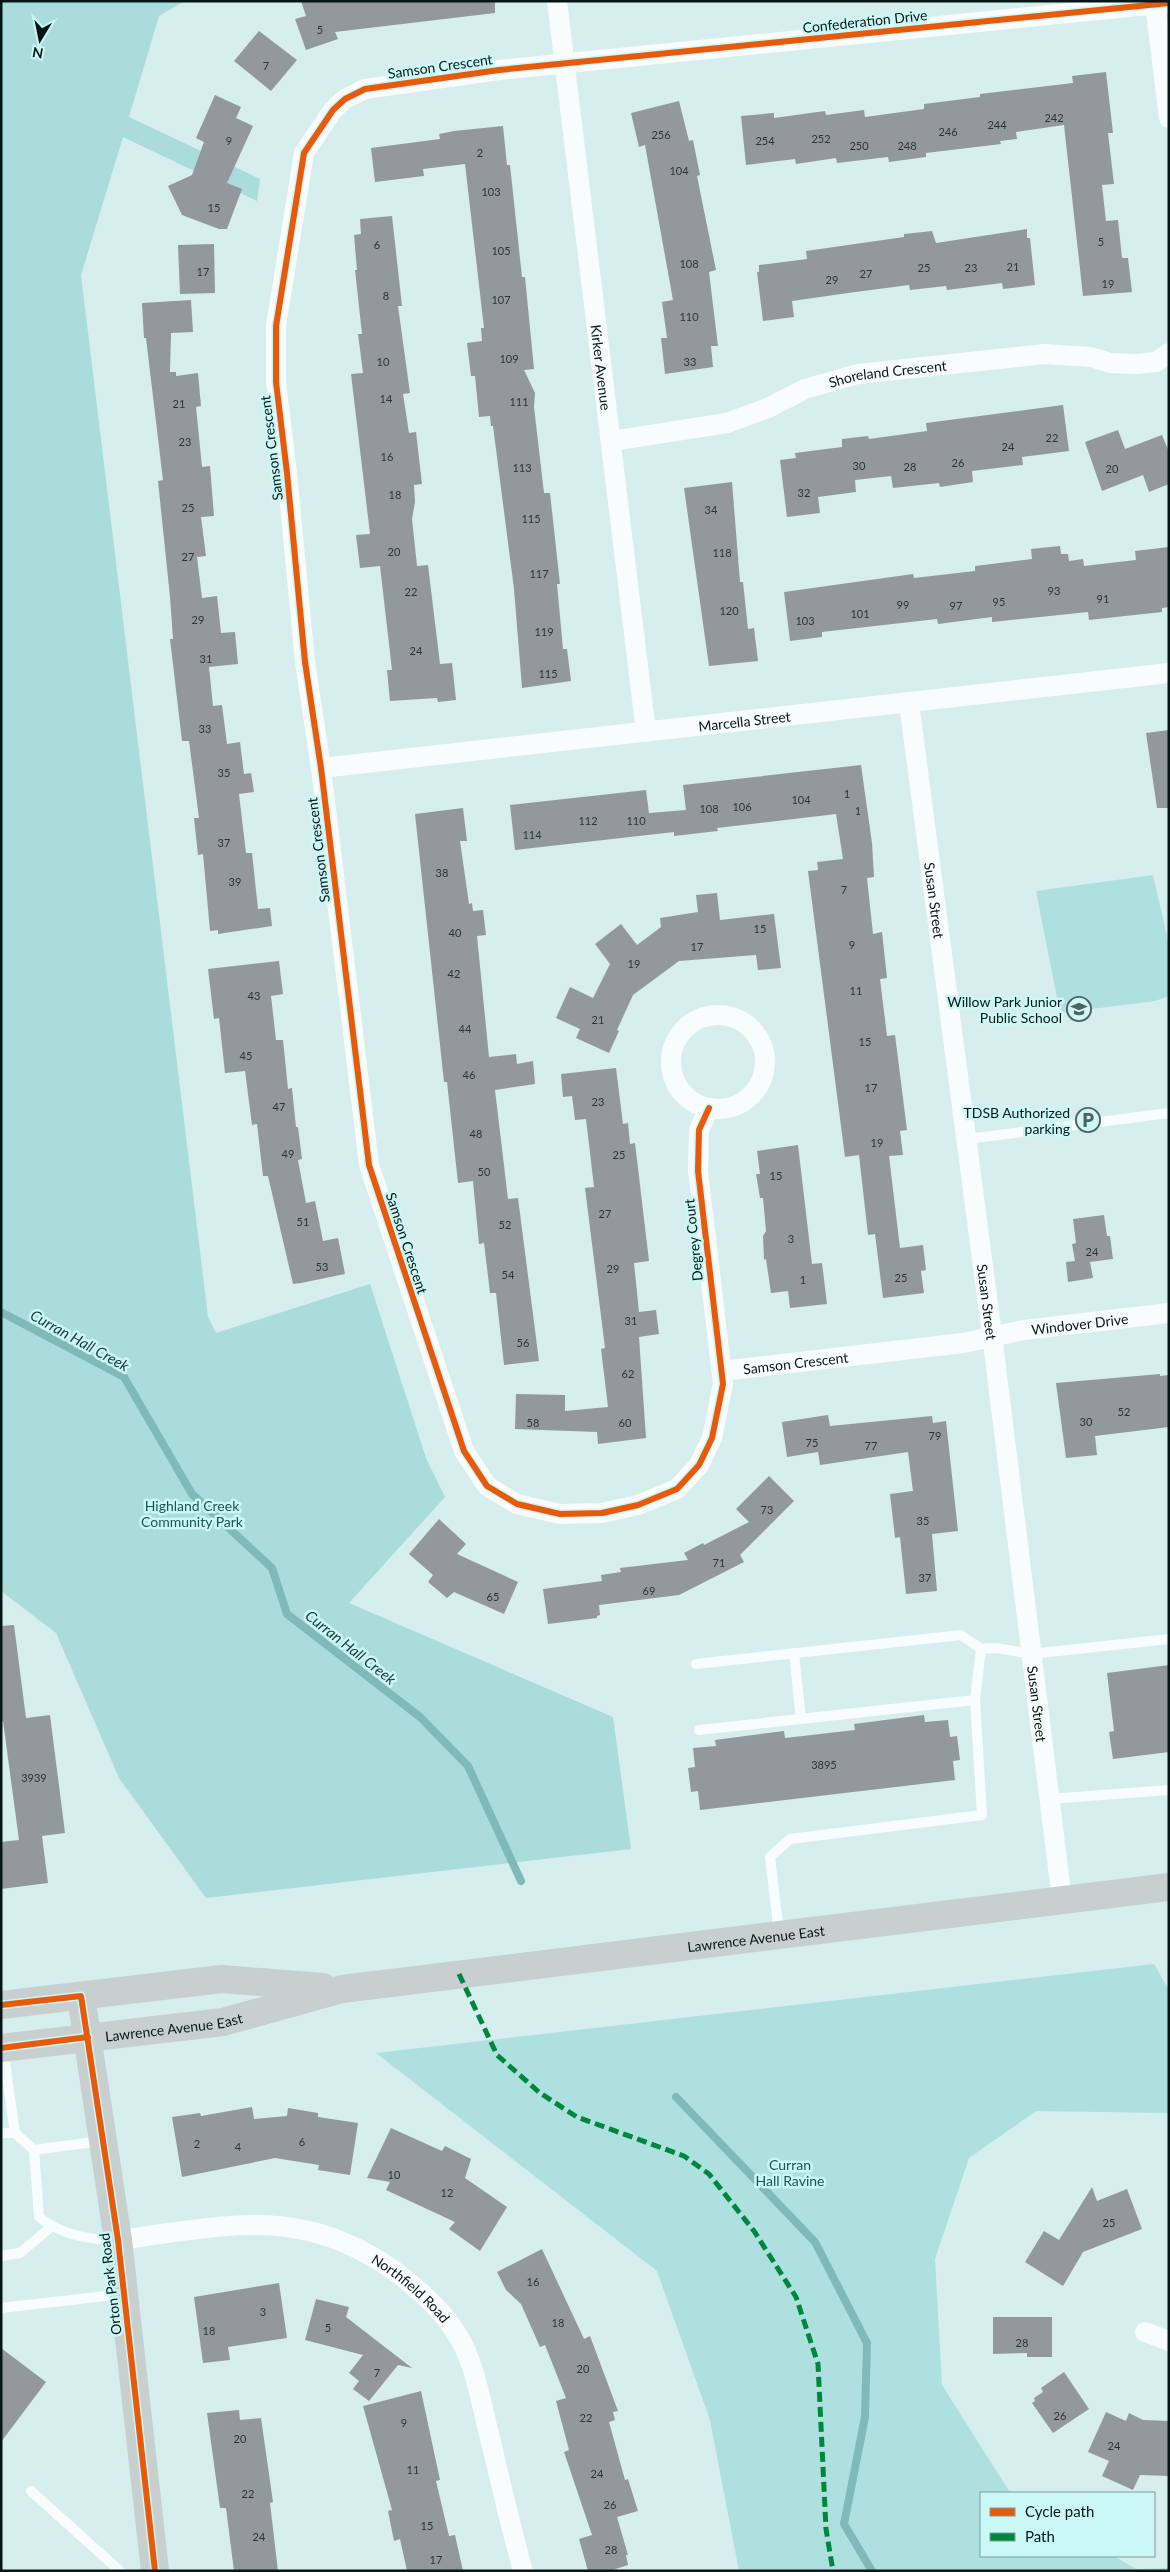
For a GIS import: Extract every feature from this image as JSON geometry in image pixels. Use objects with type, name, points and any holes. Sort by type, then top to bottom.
[{"type":"main road","name":"Lawrence Avenue East","points":[[2,2048],[223,2022],[342,1989],[1169,1886]]},
{"type":"main road","name":"Lawrence Avenue East","points":[[1,2006],[222,1979],[342,1989]]},
{"type":"main road","name":"Orton Park Road","points":[[81,1996],[118,2240],[155,2571]]},
{"type":"street","name":"Kirker Avenue","points":[[558,1],[563,64],[612,441],[646,732]]},
{"type":"street","name":"Confederation Drive","points":[[563,64],[1162,4]]},
{"type":"street","points":[[1162,4],[1169,118]]},
{"type":"street","name":"Samson Crescent","points":[[563,64],[365,89],[345,99],[333,110],[304,154],[276,326],[274,352],[305,662],[321,768],[369,1165],[464,1452],[487,1486],[517,1504],[560,1514],[602,1513],[638,1505],[677,1489],[699,1464],[712,1438],[723,1384],[722,1371],[963,1344],[992,1335]]},
{"type":"street","name":"Shoreland Crescent","points":[[612,441],[727,423],[768,408],[805,389],[858,374],[1045,354],[1091,357],[1110,363],[1137,364],[1156,362],[1169,353]]},
{"type":"street","name":"Marcella Street","points":[[321,768],[1169,673]]},
{"type":"street","name":"Susan Street","points":[[910,703],[992,1335],[1062,1900]]},
{"type":"street","points":[[720,1014],[735,1018],[754,1032],[764,1052],[765,1068],[761,1083],[752,1095],[739,1104],[724,1109],[709,1108],[694,1103],[682,1093],[673,1080],[670,1064],[672,1048],[679,1034],[690,1023],[705,1016],[720,1014]]},
{"type":"street","name":"Degrey Court","points":[[709,1108],[699,1130],[698,1171],[722,1371]]},
{"type":"street","name":"Windover Drive","points":[[992,1335],[1169,1313]]},
{"type":"street","name":"Northfield Road","points":[[118,2240],[244,2224],[295,2227],[313,2231],[364,2252],[423,2293],[462,2342],[484,2413],[523,2571]]},
{"type":"street","points":[[1146,2332],[1169,2341]]},
{"type":"lane","points":[[967,1139],[1169,1113]]},
{"type":"lane","points":[[696,1664],[961,1635],[981,1649],[996,1648],[1031,1654],[1169,1639]]},
{"type":"lane","points":[[780,1933],[770,1857],[790,1839],[982,1815],[974,1700],[981,1649]]},
{"type":"lane","points":[[794,1653],[801,1719]]},
{"type":"lane","points":[[699,1730],[974,1700]]},
{"type":"lane","points":[[1049,1799],[1169,1790]]},
{"type":"lane","points":[[2,2048],[15,2133],[34,2150],[39,2217],[52,2227],[91,2240],[118,2240]]},
{"type":"lane","points":[[1,2134],[15,2133]]},
{"type":"lane","points":[[34,2150],[103,2141]]},
{"type":"lane","points":[[1,2256],[20,2253],[52,2227]]},
{"type":"lane","points":[[1,2308],[124,2294]]},
{"type":"lane","points":[[30,2491],[120,2571]]},
{"type":"green space","name":"Highland Creek Community Park","points":[[1,1],[185,1],[159,16],[129,117],[260,179],[257,201],[123,137],[81,275],[208,1317],[216,1333],[370,1284],[426,1458],[445,1497],[349,1603],[613,1717],[631,1849],[206,1898],[119,1778],[56,1633],[1,1591]]},
{"type":"green space","points":[[1153,875],[1169,945],[1169,996],[1155,1001],[1060,1013],[1036,891]]},
{"type":"green space","name":"Curran Hall Ravine","points":[[1154,1964],[1169,1990],[1169,2113],[1036,2111],[969,2158],[935,2259],[942,2385],[1009,2491],[1012,2492],[980,2492],[980,2557],[1116,2557],[1136,2569],[1169,2568],[1169,2571],[739,2571],[710,2420],[657,2271],[376,2053]]},
{"type":"building","points":[[301,1],[495,1],[495,13],[335,32],[338,39],[306,50],[295,19],[306,16]]},
{"type":"building","points":[[259,31],[297,60],[271,91],[234,61]]},
{"type":"building","points":[[1106,72],[1113,133],[1108,133],[1114,184],[1102,185],[1106,221],[1118,220],[1122,258],[1128,258],[1132,292],[1083,296],[1064,125],[1016,132],[1017,139],[1000,141],[1001,144],[926,153],[926,157],[889,162],[888,157],[837,163],[836,158],[796,164],[795,159],[746,165],[741,116],[774,113],[774,118],[825,111],[826,115],[864,110],[865,117],[924,109],[924,104],[980,97],[980,94],[1073,83],[1072,76]]},
{"type":"building","points":[[215,95],[241,107],[236,118],[253,126],[227,183],[242,189],[227,229],[219,229],[182,215],[168,186],[192,175],[204,142],[196,138]]},
{"type":"building","points":[[679,101],[689,141],[693,140],[700,175],[697,176],[716,270],[709,272],[718,346],[711,346],[713,367],[665,374],[661,338],[667,338],[662,302],[673,300],[645,145],[639,147],[631,113]]},
{"type":"building","points":[[503,126],[507,165],[510,165],[522,277],[525,277],[534,369],[524,370],[535,393],[534,407],[544,493],[550,493],[560,584],[557,584],[563,649],[567,649],[571,681],[522,688],[514,589],[493,426],[491,426],[490,416],[479,417],[475,376],[471,376],[467,343],[482,341],[481,328],[484,328],[465,164],[423,169],[424,176],[375,182],[371,148],[440,139],[439,134],[454,131]]},
{"type":"building","points":[[392,216],[402,306],[398,306],[410,393],[403,394],[409,433],[416,432],[422,484],[414,485],[415,502],[412,519],[417,566],[428,565],[440,664],[452,663],[456,700],[438,702],[437,698],[390,701],[387,670],[392,670],[380,566],[360,568],[356,535],[370,534],[351,374],[363,373],[358,334],[362,334],[355,270],[357,270],[354,235],[361,234],[360,219]]},
{"type":"building","points":[[1027,229],[1027,238],[1030,238],[1035,285],[1003,289],[1002,283],[947,290],[946,286],[910,290],[909,285],[848,293],[792,301],[794,317],[763,321],[757,272],[759,272],[759,265],[807,259],[806,251],[904,237],[904,234],[932,231],[936,243]]},
{"type":"building","points":[[214,244],[215,293],[180,294],[178,245]]},
{"type":"building","points":[[191,300],[193,332],[171,333],[170,372],[176,372],[176,376],[198,373],[201,406],[196,407],[202,467],[210,466],[214,516],[201,517],[206,556],[197,557],[202,598],[217,596],[221,633],[235,632],[238,664],[209,667],[213,706],[222,705],[227,744],[240,742],[244,774],[251,773],[254,792],[239,794],[246,853],[252,853],[258,909],[270,908],[272,926],[218,934],[218,930],[210,931],[203,854],[198,855],[194,818],[199,818],[189,741],[182,741],[170,639],[173,639],[170,597],[158,481],[163,480],[146,338],[144,338],[142,303]]},
{"type":"building","points":[[1063,405],[1069,451],[1022,457],[1023,465],[972,471],[973,482],[940,487],[939,483],[893,488],[891,476],[855,480],[856,492],[818,497],[820,513],[787,517],[780,460],[796,458],[795,453],[842,447],[842,439],[868,436],[869,439],[927,431],[926,423]]},
{"type":"building","points":[[1118,430],[1125,449],[1162,435],[1169,452],[1169,484],[1149,492],[1143,475],[1102,491],[1085,442]]},
{"type":"building","points":[[732,482],[740,582],[743,582],[748,629],[754,628],[758,661],[709,666],[684,488]]},
{"type":"building","points":[[1060,546],[1061,554],[1068,554],[1069,561],[1083,559],[1084,566],[1136,560],[1135,551],[1169,547],[1169,607],[1162,608],[1162,612],[1089,620],[1088,612],[992,622],[992,617],[938,624],[937,619],[822,632],[822,637],[790,641],[784,592],[913,574],[914,578],[975,571],[975,566],[1032,559],[1031,549]]},
{"type":"building","points":[[1169,730],[1169,808],[1157,808],[1146,733]]},
{"type":"building","points":[[861,765],[872,843],[874,877],[867,878],[873,934],[882,932],[887,978],[880,979],[887,1036],[895,1035],[907,1130],[900,1131],[903,1155],[889,1156],[900,1248],[923,1245],[926,1270],[921,1271],[924,1293],[883,1298],[875,1234],[868,1235],[859,1155],[845,1157],[808,871],[818,870],[817,862],[843,859],[836,814],[717,828],[718,831],[674,836],[674,832],[515,850],[510,805],[646,790],[649,813],[686,810],[683,785]]},
{"type":"building","points":[[463,808],[467,841],[460,841],[469,904],[472,903],[473,911],[483,910],[486,935],[477,936],[489,1057],[516,1054],[517,1064],[533,1061],[535,1084],[495,1090],[508,1199],[518,1198],[539,1361],[504,1365],[496,1293],[490,1293],[484,1243],[479,1244],[473,1181],[458,1183],[447,1082],[444,1082],[415,814]]},
{"type":"building","points":[[717,893],[720,920],[774,914],[781,968],[758,970],[756,955],[679,961],[633,995],[609,1053],[576,1038],[580,1029],[556,1018],[570,987],[593,998],[610,964],[595,944],[621,924],[637,945],[661,927],[660,918],[698,912],[696,895]]},
{"type":"building","points":[[279,961],[283,994],[271,996],[276,1040],[283,1040],[288,1089],[292,1088],[302,1159],[298,1160],[306,1203],[315,1201],[323,1241],[338,1238],[345,1274],[293,1284],[268,1176],[263,1176],[257,1124],[252,1125],[245,1071],[225,1073],[219,1018],[214,1019],[208,969]]},
{"type":"building","points":[[616,1068],[623,1124],[628,1123],[630,1144],[635,1143],[649,1261],[634,1263],[639,1312],[656,1310],[659,1334],[639,1337],[646,1438],[598,1444],[597,1432],[515,1429],[516,1394],[565,1395],[565,1411],[608,1407],[601,1349],[605,1348],[585,1188],[594,1187],[586,1119],[575,1120],[572,1096],[563,1097],[561,1074]]},
{"type":"building","points":[[798,1145],[812,1264],[822,1263],[827,1304],[790,1308],[788,1291],[771,1293],[766,1259],[764,1260],[763,1236],[766,1231],[763,1198],[760,1198],[756,1174],[760,1174],[757,1151]]},
{"type":"building","points":[[1104,1215],[1107,1236],[1110,1236],[1113,1259],[1090,1262],[1093,1278],[1068,1282],[1066,1262],[1075,1261],[1072,1244],[1076,1243],[1073,1219]]},
{"type":"building","points":[[1160,1374],[1160,1376],[1169,1375],[1169,1427],[1095,1436],[1097,1455],[1066,1458],[1056,1383]]},
{"type":"building","points":[[828,1415],[830,1426],[932,1416],[933,1423],[946,1421],[958,1531],[932,1534],[937,1591],[906,1594],[900,1537],[895,1538],[890,1494],[913,1491],[908,1452],[820,1465],[818,1452],[787,1457],[782,1422]]},
{"type":"building","points":[[769,1476],[794,1501],[740,1555],[744,1562],[679,1595],[599,1605],[600,1615],[597,1618],[548,1624],[543,1589],[602,1581],[601,1575],[621,1572],[620,1568],[688,1560],[684,1553],[749,1522],[736,1509]]},
{"type":"building","points":[[439,1519],[466,1544],[457,1554],[518,1582],[504,1614],[454,1592],[447,1598],[428,1582],[433,1575],[409,1554]]},
{"type":"building","points":[[14,1625],[26,1718],[50,1715],[65,1833],[42,1836],[48,1883],[1,1889],[1,1842],[19,1840],[3,1721],[1,1721],[1,1626]]},
{"type":"building","points":[[1169,1665],[1169,1752],[1113,1759],[1109,1732],[1114,1731],[1107,1673]]},
{"type":"building","points":[[924,1715],[925,1722],[948,1720],[950,1737],[957,1736],[960,1760],[953,1761],[955,1780],[700,1810],[698,1791],[691,1792],[688,1768],[695,1767],[693,1748],[716,1746],[715,1740],[784,1731],[785,1738],[855,1730],[854,1724]]},
{"type":"building","points":[[252,2107],[254,2119],[287,2116],[288,2108],[318,2113],[318,2117],[358,2123],[350,2175],[318,2170],[319,2165],[275,2158],[182,2177],[172,2117],[200,2113],[201,2116]]},
{"type":"building","points":[[391,2128],[442,2151],[445,2146],[471,2159],[465,2178],[507,2207],[480,2251],[449,2229],[455,2222],[386,2190],[390,2182],[367,2178]]},
{"type":"building","points":[[1092,2187],[1097,2201],[1127,2189],[1142,2229],[1083,2252],[1063,2286],[1025,2262],[1044,2231],[1059,2240]]},
{"type":"building","points":[[542,2249],[584,2339],[590,2336],[618,2411],[613,2412],[615,2420],[609,2422],[625,2480],[628,2479],[638,2511],[617,2517],[628,2555],[626,2555],[628,2565],[609,2571],[588,2571],[579,2539],[592,2535],[564,2452],[569,2450],[556,2401],[566,2398],[545,2345],[540,2347],[521,2304],[506,2290],[497,2272]]},
{"type":"building","points":[[279,2283],[287,2338],[228,2347],[230,2360],[203,2363],[194,2297]]},
{"type":"building","points":[[316,2299],[349,2307],[346,2317],[412,2368],[398,2365],[369,2401],[353,2389],[359,2381],[349,2373],[363,2355],[305,2340]]},
{"type":"building","points":[[993,2317],[1052,2317],[1052,2357],[1027,2357],[1027,2353],[993,2354]]},
{"type":"building","points":[[1,2348],[46,2382],[1,2442]]},
{"type":"building","points":[[1064,2372],[1089,2409],[1053,2433],[1032,2403],[1035,2401],[1034,2398],[1043,2392],[1041,2388]]},
{"type":"building","points":[[421,2391],[440,2480],[436,2481],[449,2536],[455,2535],[463,2571],[407,2571],[400,2539],[394,2541],[388,2511],[392,2510],[363,2406]]},
{"type":"building","points":[[239,2410],[240,2420],[261,2418],[273,2502],[270,2503],[278,2571],[234,2571],[226,2508],[220,2508],[207,2413]]},
{"type":"building","points":[[1106,2412],[1126,2421],[1129,2413],[1143,2420],[1169,2421],[1169,2476],[1140,2475],[1133,2490],[1102,2476],[1109,2461],[1088,2452]]},
{"type":"waterway","name":"Curran Hall Creek","points":[[1,1312],[124,1377],[192,1494],[272,1568],[287,1614],[420,1717],[468,1766],[521,1881]]},
{"type":"waterway","name":"Curran Hall Creek","points":[[676,2097],[815,2242],[867,2343],[865,2417],[844,2524],[872,2571]]},
{"type":"marked path","points":[[459,1974],[497,2055],[540,2093],[577,2117],[684,2156],[709,2174],[754,2231],[796,2297],[818,2364],[826,2529],[833,2571]]},
{"type":"cycle path","points":[[709,1108],[699,1130],[698,1171],[723,1384],[712,1438],[699,1465],[677,1489],[638,1505],[602,1513],[560,1514],[517,1504],[487,1486],[464,1451],[369,1165],[321,768],[305,662],[287,473],[276,382],[276,326],[304,153],[333,110],[345,99],[365,89],[499,70],[1169,3]]},
{"type":"cycle path","points":[[1,2005],[81,1996],[118,2240],[155,2571]]},
{"type":"cycle path","points":[[1,2048],[88,2037]]},
{"type":"place","name":"Willow Park Junior Public School","points":[[1079,1009]]},
{"type":"place","name":"TDSB Authorized parking","points":[[1088,1120]]}]
